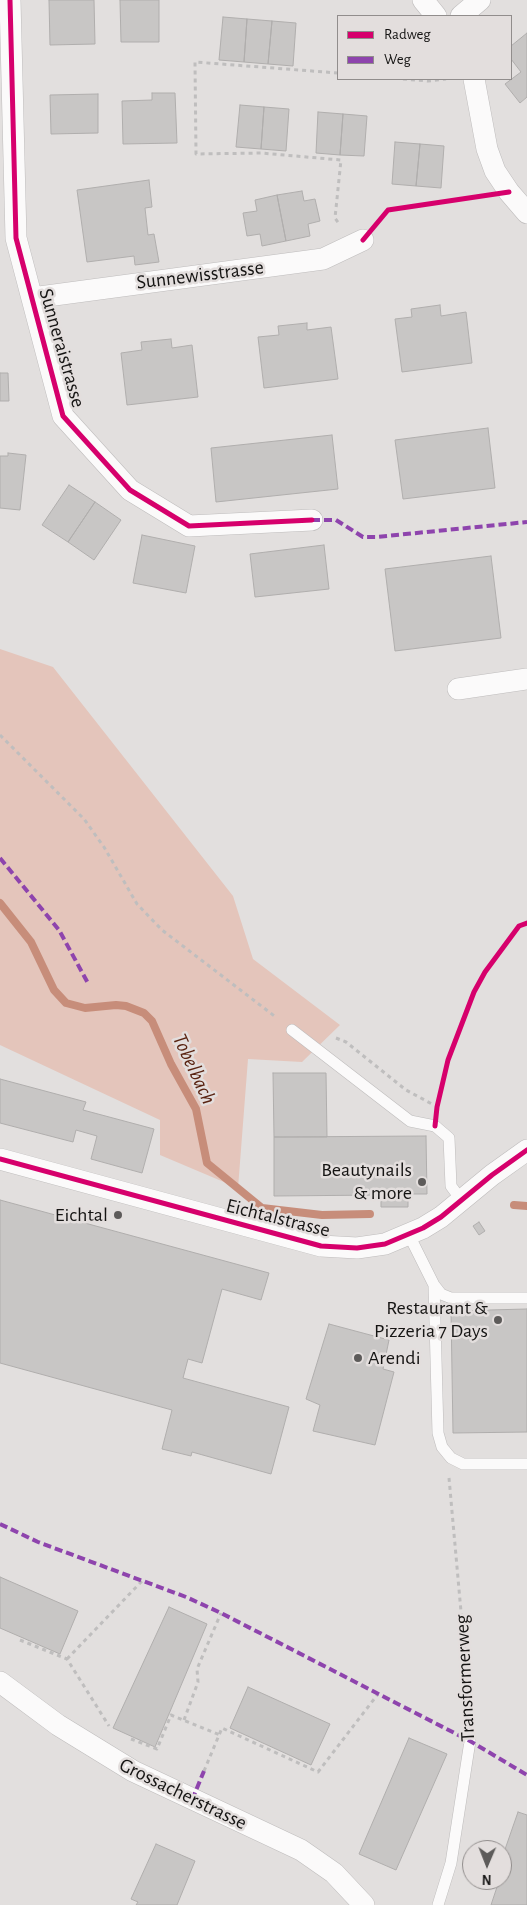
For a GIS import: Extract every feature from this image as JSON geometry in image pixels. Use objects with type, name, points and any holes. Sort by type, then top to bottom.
[{"type":"street","name":"Sunneraistrasse","points":[[10,0],[16,238],[63,416],[130,490],[189,526],[312,520]]},
{"type":"street","points":[[422,0],[435,15]]},
{"type":"street","points":[[463,15],[480,0]]},
{"type":"street","points":[[474,80],[487,150],[508,192],[527,213]]},
{"type":"street","name":"Sunnewisstrasse","points":[[32,298],[323,259],[363,240]]},
{"type":"street","points":[[458,690],[527,679]]},
{"type":"street","name":"Eichtalstrasse","points":[[0,1159],[321,1246],[357,1248],[384,1244],[409,1235],[442,1217],[492,1175],[527,1150]]},
{"type":"street","name":"Grossacherstrasse","points":[[0,1682],[58,1725],[133,1772],[301,1850],[334,1873],[364,1905]]},
{"type":"lane","points":[[292,1030],[410,1120],[435,1126],[449,1138],[452,1186],[462,1201]]},
{"type":"lane","points":[[409,1235],[434,1285],[441,1294],[451,1298],[527,1298]]},
{"type":"lane","points":[[434,1285],[438,1433],[442,1447],[451,1458],[463,1464],[527,1464]]},
{"type":"lane","name":"Transformerweg","points":[[438,1905],[451,1863],[470,1742]]},
{"type":"path","points":[[337,74],[195,62],[196,154],[261,153],[342,160],[335,218],[346,233],[363,240]]},
{"type":"path","points":[[416,80],[437,80]]},
{"type":"path","points":[[0,734],[84,819],[104,846],[137,904],[162,930],[292,1030]]},
{"type":"path","points":[[334,1038],[346,1042],[402,1086],[437,1107]]},
{"type":"path","points":[[67,1659],[142,1582]]},
{"type":"path","points":[[184,1720],[198,1682],[197,1668],[221,1613]]},
{"type":"path","points":[[20,1640],[67,1659],[112,1731]]},
{"type":"path","points":[[204,1771],[222,1728],[318,1772],[378,1694]]},
{"type":"path","points":[[130,1738],[157,1750],[171,1715],[220,1735]]},
{"type":"shaded area","points":[[0,649],[53,667],[233,896],[253,959],[340,1025],[302,1062],[248,1059],[238,1188],[160,1155],[160,1120],[0,1045]]},
{"type":"building","points":[[49,0],[94,0],[95,44],[50,45]]},
{"type":"building","points":[[120,0],[159,0],[159,42],[121,42]]},
{"type":"building","points":[[223,17],[247,19],[244,62],[219,60]]},
{"type":"building","points":[[247,19],[272,21],[268,64],[244,62]]},
{"type":"building","points":[[272,21],[296,23],[293,66],[268,64]]},
{"type":"building","points":[[527,33],[527,97],[520,103],[505,84],[521,72],[512,60],[512,45]]},
{"type":"building","points":[[152,93],[175,93],[177,143],[123,144],[122,101],[152,100]]},
{"type":"building","points":[[98,94],[98,133],[51,134],[50,95]]},
{"type":"building","points":[[240,105],[264,107],[261,149],[236,147]]},
{"type":"building","points":[[264,107],[289,109],[286,151],[261,149]]},
{"type":"building","points":[[318,112],[343,114],[340,155],[316,153]]},
{"type":"building","points":[[343,114],[367,116],[364,156],[340,155]]},
{"type":"building","points":[[395,142],[420,144],[416,186],[392,184]]},
{"type":"building","points":[[420,144],[444,146],[441,188],[416,186]]},
{"type":"building","points":[[149,180],[152,207],[145,208],[148,235],[154,234],[159,262],[135,265],[134,256],[87,262],[77,190]]},
{"type":"building","points":[[302,191],[304,201],[315,199],[320,221],[308,224],[310,236],[286,241],[277,195]]},
{"type":"building","points":[[277,195],[286,241],[262,246],[260,234],[247,236],[243,213],[257,211],[255,200]]},
{"type":"building","points":[[440,305],[441,316],[466,312],[472,363],[402,372],[395,319],[412,317],[411,309]]},
{"type":"building","points":[[307,323],[307,330],[331,327],[338,379],[264,388],[258,337],[279,335],[278,326]]},
{"type":"building","points":[[171,339],[172,348],[192,345],[198,397],[127,405],[121,353],[142,350],[141,342]]},
{"type":"building","points":[[0,373],[8,373],[9,401],[0,401]]},
{"type":"building","points":[[488,428],[495,488],[403,499],[395,440]]},
{"type":"building","points":[[332,435],[338,489],[216,502],[211,448]]},
{"type":"building","points":[[8,453],[26,455],[20,510],[0,508],[0,456],[8,456]]},
{"type":"building","points":[[69,485],[95,502],[68,542],[42,525]]},
{"type":"building","points":[[95,502],[121,520],[94,560],[68,542]]},
{"type":"building","points":[[142,535],[195,546],[186,593],[133,583]]},
{"type":"building","points":[[324,545],[329,589],[255,597],[250,554]]},
{"type":"building","points":[[491,556],[501,638],[395,651],[385,569]]},
{"type":"building","points":[[273,1073],[326,1073],[327,1137],[274,1137]]},
{"type":"building","points":[[0,1079],[86,1102],[83,1110],[154,1129],[142,1173],[91,1159],[97,1136],[76,1130],[73,1142],[0,1123]]},
{"type":"building","points":[[426,1136],[427,1194],[408,1194],[408,1207],[381,1207],[381,1195],[274,1196],[274,1137]]},
{"type":"building","points":[[0,1200],[269,1273],[261,1300],[222,1289],[202,1363],[188,1359],[183,1378],[289,1407],[271,1474],[192,1452],[191,1456],[162,1449],[172,1410],[0,1363]]},
{"type":"building","points":[[479,1222],[485,1231],[479,1235],[473,1226]]},
{"type":"building","points":[[527,1309],[527,1432],[453,1433],[451,1311]]},
{"type":"building","points":[[329,1324],[389,1340],[383,1369],[394,1372],[375,1445],[313,1431],[320,1405],[306,1399]]},
{"type":"building","points":[[0,1577],[78,1611],[60,1654],[0,1628]]},
{"type":"building","points":[[169,1607],[207,1624],[155,1747],[113,1728]]},
{"type":"building","points":[[248,1687],[330,1724],[311,1765],[230,1728]]},
{"type":"building","points":[[409,1738],[447,1754],[396,1870],[359,1854]]},
{"type":"building","points":[[518,1812],[527,1815],[527,1905],[491,1905],[496,1890],[512,1890],[512,1840],[508,1840]]},
{"type":"building","points":[[156,1844],[195,1861],[177,1905],[136,1905],[138,1902],[131,1899]]},
{"type":"waterway","name":"Tobelbach","points":[[0,903],[31,942],[54,990],[66,1003],[85,1008],[126,1006],[144,1013],[152,1021],[171,1064],[196,1109],[207,1163],[262,1208],[322,1215],[370,1214]]},
{"type":"waterway","name":"Tobelbach","points":[[514,1205],[527,1206]]},
{"type":"marked path","points":[[312,520],[336,520],[363,537],[527,522]]},
{"type":"marked path","points":[[0,858],[59,930],[89,985]]},
{"type":"marked path","points":[[0,1524],[38,1542],[186,1597],[221,1613],[470,1741],[527,1775]]},
{"type":"marked path","points":[[192,1800],[204,1771]]},
{"type":"cycle path","points":[[10,0],[16,238],[63,416],[130,490],[189,526],[312,520]]},
{"type":"cycle path","points":[[363,240],[388,210],[509,192]]},
{"type":"cycle path","points":[[435,1126],[437,1107],[448,1060],[474,992],[485,972],[519,926],[527,923]]},
{"type":"cycle path","points":[[0,1159],[321,1246],[357,1248],[385,1244],[423,1228],[441,1217],[492,1175],[527,1150]]},
{"type":"place","name":"Beautynails & more","points":[[422,1182]]},
{"type":"place","name":"Eichtal","points":[[118,1215]]},
{"type":"place","name":"Restaurant & Pizzeria 7 Days","points":[[498,1320]]},
{"type":"place","name":"Arendi","points":[[358,1358]]}]
